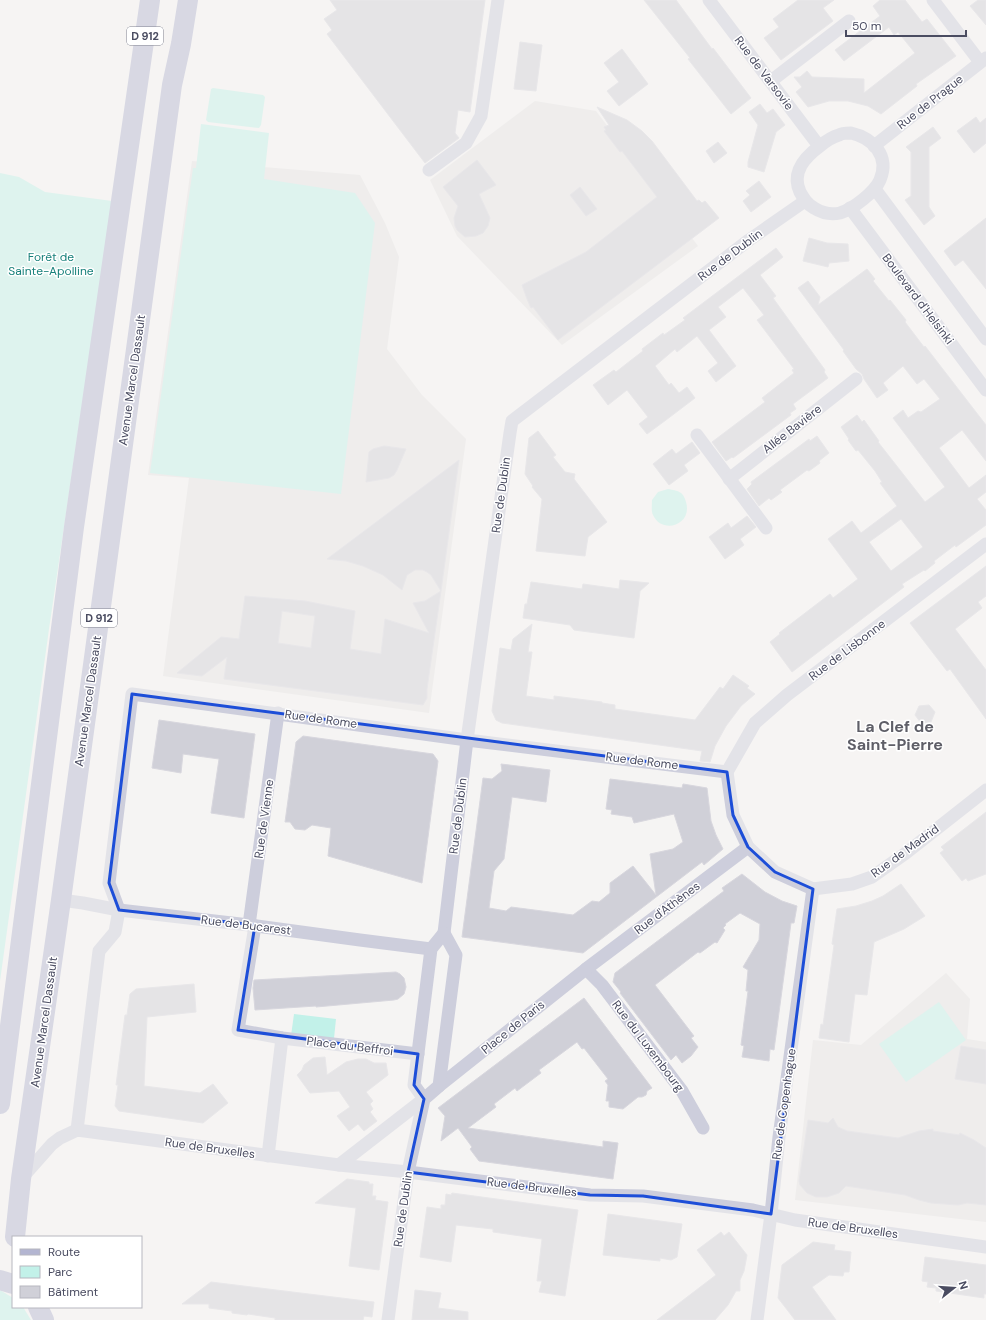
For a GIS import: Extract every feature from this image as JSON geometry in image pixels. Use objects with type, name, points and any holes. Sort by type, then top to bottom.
[{"type":"main road","name":"D 912","points":[[0,1104],[74,527],[150,0]]},
{"type":"main road","name":"Avenue Marcel Dassault","points":[[16,1236],[21,1179],[61,900],[172,85],[181,44],[188,0]]},
{"type":"main road","points":[[0,1280],[12,1284]]},
{"type":"main road","points":[[38,1308],[44,1320]]},
{"type":"street","points":[[429,170],[466,143],[481,116],[498,0]]},
{"type":"street","name":"Rue de Varsovie","points":[[709,0],[819,146]]},
{"type":"street","points":[[933,0],[983,60]]},
{"type":"street","points":[[771,81],[849,21]]},
{"type":"street","name":"Rue de Prague","points":[[874,146],[983,60]]},
{"type":"street","points":[[851,133],[861,135],[870,141],[874,146],[877,149],[881,159],[882,169],[880,180],[875,189],[850,208],[840,213],[830,214],[819,211],[805,201],[799,188],[798,177],[800,167],[806,158],[819,146],[830,138],[840,134],[851,133]]},
{"type":"street","points":[[875,189],[986,339]]},
{"type":"street","name":"Rue de Dublin","points":[[444,933],[467,740],[512,421],[749,240],[805,201]]},
{"type":"street","name":"Boulevard d'Helsinki","points":[[850,208],[986,390]]},
{"type":"street","name":"Allée Bavière","points":[[729,479],[856,379]]},
{"type":"street","points":[[697,435],[766,528]]},
{"type":"street","name":"Rue de Lisbonne","points":[[728,772],[755,723],[787,695],[986,544]]},
{"type":"street","name":"Rue de Rome","points":[[119,910],[109,883],[132,694],[467,740],[728,772]]},
{"type":"street","name":"Rue de Vienne","points":[[252,925],[278,713]]},
{"type":"street","points":[[728,772],[733,814],[748,847],[775,872],[813,889]]},
{"type":"street","name":"Rue de Madrid","points":[[813,889],[852,884],[872,877],[906,853],[986,790]]},
{"type":"street","name":"Rue d'Athènes","points":[[586,969],[748,847]]},
{"type":"street","name":"Rue de Copenhague","points":[[757,1320],[771,1214],[779,1137],[813,889]]},
{"type":"street","name":"Rue de Bucarest","points":[[61,900],[119,910],[431,948]]},
{"type":"street","points":[[21,1179],[52,1144],[60,1138],[77,1130],[99,951],[114,932],[119,910]]},
{"type":"street","name":"Place du Beffroi","points":[[252,925],[238,1030],[282,1038],[418,1054]]},
{"type":"street","points":[[339,1165],[424,1099],[439,1086],[456,955],[444,933],[431,948],[414,1085],[424,1099]]},
{"type":"street","name":"Place de Paris","points":[[439,1086],[586,969]]},
{"type":"street","name":"Rue du Luxembourg","points":[[586,969],[602,985],[682,1091],[703,1128]]},
{"type":"street","points":[[268,1156],[282,1038]]},
{"type":"street","name":"Rue de Dublin","points":[[388,1320],[408,1172],[424,1099]]},
{"type":"street","name":"Rue de Bruxelles","points":[[77,1130],[339,1165],[408,1172],[590,1195],[643,1196],[753,1210],[795,1220],[986,1246]]},
{"type":"street","points":[[39,1308],[55,1320]]},
{"type":"highlighted area","points":[[132,694],[727,772],[733,815],[748,847],[775,872],[813,889],[771,1214],[643,1196],[590,1195],[408,1172],[424,1099],[414,1085],[418,1054],[238,1030],[255,925],[119,910],[109,883]]},
{"type":"shaded area","points":[[535,101],[596,111],[698,246],[562,345],[457,236],[430,180]]},
{"type":"shaded area","points":[[192,161],[360,175],[385,223],[399,257],[387,349],[422,395],[466,439],[429,713],[163,676],[189,478],[148,475]]},
{"type":"shaded area","points":[[946,973],[970,999],[967,1039],[986,1042],[986,1222],[795,1200],[813,1040],[861,1045]]},
{"type":"green space","points":[[213,88],[263,95],[265,97],[261,125],[259,128],[208,122],[206,120],[211,89]]},
{"type":"green space","points":[[201,124],[269,133],[264,179],[355,193],[375,223],[341,494],[150,473],[193,168],[196,168]]},
{"type":"green space","name":"Forêt de Sainte-Apolline","points":[[0,173],[19,177],[45,192],[112,201],[49,629],[0,981]]},
{"type":"green space","points":[[668,489],[682,494],[685,498],[687,510],[685,517],[681,521],[676,525],[669,526],[663,525],[657,521],[652,510],[652,500],[658,492]]},
{"type":"green space","points":[[939,1002],[966,1040],[906,1082],[879,1044]]},
{"type":"green space","points":[[294,1014],[336,1019],[333,1048],[290,1043]]},
{"type":"green space","points":[[0,1290],[12,1297],[12,1308],[24,1308],[31,1320],[0,1320]]},
{"type":"building","points":[[330,0],[485,0],[470,112],[458,110],[455,133],[459,138],[425,163],[327,34],[332,30],[324,19],[337,10]]},
{"type":"building","points":[[644,0],[676,0],[751,98],[731,114],[688,59],[690,58]]},
{"type":"building","points":[[798,0],[834,0],[823,8],[833,21],[781,60],[764,38],[779,27],[773,19]]},
{"type":"building","points":[[880,0],[905,0],[922,22],[927,19],[956,56],[916,84],[917,86],[881,114],[868,106],[848,101],[829,101],[808,107],[796,92],[802,87],[794,77],[800,77],[807,71],[812,77],[864,79],[864,93],[915,53],[898,32],[894,35],[889,27],[844,61],[835,50],[880,16],[873,6]]},
{"type":"building","points":[[978,0],[986,0],[986,25],[970,6]]},
{"type":"building","points":[[520,42],[542,45],[536,91],[514,89]]},
{"type":"building","points":[[622,49],[648,84],[619,106],[607,91],[619,82],[604,63]]},
{"type":"building","points":[[760,104],[767,113],[773,109],[785,125],[776,132],[764,172],[748,167],[758,125],[749,112]]},
{"type":"building","points":[[597,107],[627,120],[642,131],[652,141],[697,201],[699,200],[702,203],[705,201],[719,218],[558,340],[533,307],[531,308],[522,285],[586,252],[657,197],[622,151],[620,152],[604,131],[606,130],[604,127],[609,125]]},
{"type":"building","points":[[976,117],[980,123],[986,118],[986,143],[974,153],[957,131]]},
{"type":"building","points":[[933,127],[941,138],[929,147],[929,207],[935,216],[924,225],[905,200],[911,196],[911,152],[906,147]]},
{"type":"building","points":[[718,142],[727,153],[714,163],[706,151]]},
{"type":"building","points":[[477,160],[496,185],[479,194],[490,218],[488,226],[483,233],[476,236],[465,237],[457,230],[455,226],[454,218],[458,206],[443,187]]},
{"type":"building","points":[[759,181],[771,197],[751,212],[743,201],[750,195],[746,191]]},
{"type":"building","points":[[580,187],[597,209],[586,216],[570,195]]},
{"type":"building","points":[[986,218],[986,289],[963,260],[955,266],[944,251]]},
{"type":"building","points":[[809,238],[827,243],[848,244],[849,261],[829,263],[828,267],[803,261]]},
{"type":"building","points":[[776,248],[783,257],[760,275],[776,296],[773,298],[825,370],[824,372],[828,378],[793,404],[796,409],[790,413],[791,415],[733,458],[732,457],[726,461],[712,442],[765,402],[762,398],[794,373],[792,370],[794,369],[757,320],[764,315],[743,288],[718,307],[726,317],[709,330],[736,366],[716,382],[708,371],[718,363],[697,336],[677,352],[675,349],[655,366],[669,385],[671,383],[679,393],[687,387],[695,398],[647,434],[639,424],[648,417],[627,390],[608,405],[593,385],[614,370],[616,372],[643,351],[642,349],[663,333],[664,335],[685,320],[683,318]]},
{"type":"building","points":[[867,269],[875,279],[873,281],[906,320],[905,322],[924,347],[925,346],[986,425],[986,461],[962,430],[939,448],[969,488],[986,475],[986,492],[977,499],[986,510],[986,525],[956,547],[955,545],[934,561],[935,563],[925,571],[924,570],[902,584],[904,587],[792,672],[770,642],[780,634],[779,633],[830,594],[833,598],[858,579],[828,539],[852,521],[861,533],[897,506],[880,483],[882,482],[875,471],[858,450],[856,451],[841,427],[857,415],[862,422],[864,420],[879,441],[878,442],[925,502],[945,487],[893,418],[903,410],[908,418],[918,411],[921,412],[940,399],[924,379],[917,384],[903,366],[883,383],[888,390],[877,398],[862,374],[856,369],[843,351],[844,350],[798,288],[808,281],[820,297],[818,305]],"holes":[[[901,519],[923,547],[891,571],[869,542]]]},
{"type":"building","points":[[538,431],[556,455],[553,457],[565,472],[575,474],[574,479],[607,522],[588,537],[585,556],[536,551],[542,499],[532,487],[533,486],[525,474],[529,438]]},
{"type":"building","points":[[817,436],[829,453],[819,461],[820,463],[809,471],[807,470],[780,490],[782,492],[771,500],[769,498],[759,506],[747,489],[752,484],[751,482],[809,439],[810,441]]},
{"type":"building","points":[[692,442],[700,453],[684,465],[688,471],[669,485],[653,464],[672,449],[676,454]]},
{"type":"building","points":[[384,446],[406,449],[397,470],[394,475],[389,478],[366,482],[369,452],[373,449]]},
{"type":"building","points":[[459,460],[441,591],[431,575],[423,570],[415,570],[407,575],[402,590],[383,575],[363,566],[346,561],[327,559]]},
{"type":"building","points":[[747,516],[756,527],[740,539],[744,545],[725,559],[709,537],[728,523],[731,528]]},
{"type":"building","points":[[986,566],[986,596],[978,602],[982,608],[955,629],[986,670],[986,719],[950,669],[947,671],[910,623]]},
{"type":"building","points":[[620,580],[649,583],[640,591],[634,638],[574,630],[570,625],[523,618],[531,582],[582,589],[583,584],[619,589]]},
{"type":"building","points":[[441,591],[427,698],[423,705],[224,679],[227,657],[202,676],[177,673],[221,637],[239,639],[245,596],[305,601],[355,611],[350,649],[381,654],[385,619],[429,633],[413,603],[425,601]],"holes":[[[282,611],[315,616],[311,648],[278,643]]]},
{"type":"building","points":[[532,624],[528,652],[532,652],[526,696],[554,700],[554,696],[602,702],[615,705],[615,709],[695,720],[720,687],[723,689],[733,675],[749,686],[747,688],[755,694],[741,706],[726,726],[715,746],[710,762],[700,761],[702,751],[502,723],[496,720],[492,711],[500,648],[511,650],[513,639]]},
{"type":"building","points":[[929,705],[935,712],[931,722],[921,723],[915,715],[919,706]]},
{"type":"building","points":[[159,720],[255,734],[244,818],[211,813],[219,759],[183,754],[181,773],[152,768]]},
{"type":"building","points":[[303,736],[433,754],[438,761],[422,883],[328,856],[331,828],[312,825],[305,830],[295,829],[290,822],[285,822],[296,742]]},
{"type":"building","points":[[501,764],[550,770],[546,802],[512,797],[504,859],[494,871],[489,908],[506,911],[511,907],[573,915],[592,901],[599,902],[610,893],[610,883],[633,866],[656,895],[650,854],[673,849],[683,842],[674,814],[634,823],[632,817],[611,814],[612,810],[606,809],[610,779],[682,788],[683,784],[707,788],[711,821],[723,849],[704,865],[702,862],[583,953],[462,937],[483,778],[492,779],[502,771]]},
{"type":"building","points":[[986,812],[986,874],[968,881],[966,878],[962,881],[940,853],[944,850],[941,847]]},
{"type":"building","points":[[742,874],[765,892],[782,901],[797,906],[794,923],[791,923],[774,1050],[770,1049],[769,1061],[742,1057],[744,1046],[741,1045],[748,991],[746,991],[748,970],[743,967],[759,940],[760,924],[740,913],[725,924],[726,925],[723,928],[725,930],[717,943],[715,942],[700,953],[698,952],[655,985],[694,1036],[691,1038],[698,1047],[691,1056],[682,1063],[676,1055],[671,1060],[620,993],[621,992],[613,982],[615,973],[724,891],[722,888]]},
{"type":"building","points":[[901,884],[925,916],[904,929],[874,942],[867,995],[855,994],[849,1042],[819,1038],[821,1024],[823,1025],[834,945],[832,944],[837,909],[856,906],[872,901],[883,896]]},
{"type":"building","points":[[396,972],[404,978],[406,987],[404,994],[398,999],[316,1007],[255,1010],[253,988],[254,980]]},
{"type":"building","points":[[194,984],[196,1012],[147,1017],[144,1086],[200,1093],[213,1084],[228,1103],[203,1123],[119,1111],[115,1106],[118,1085],[116,1085],[125,1015],[127,1015],[130,994],[136,989]]},
{"type":"building","points":[[584,998],[652,1088],[647,1091],[646,1095],[638,1097],[623,1109],[609,1107],[609,1101],[606,1101],[608,1085],[605,1081],[608,1079],[584,1048],[582,1049],[577,1042],[539,1070],[541,1073],[517,1091],[515,1088],[494,1104],[496,1107],[468,1128],[603,1147],[603,1141],[618,1143],[613,1179],[479,1161],[470,1149],[472,1147],[458,1128],[441,1141],[445,1116],[438,1108]]},
{"type":"building","points":[[961,1046],[986,1050],[986,1084],[955,1079]]},
{"type":"building","points":[[325,1057],[327,1075],[346,1062],[358,1059],[366,1059],[374,1063],[386,1063],[388,1075],[366,1092],[373,1101],[370,1104],[373,1109],[370,1112],[377,1121],[364,1131],[358,1124],[349,1131],[337,1116],[350,1107],[339,1091],[310,1093],[297,1075],[302,1070],[304,1065],[313,1058]]},
{"type":"building","points":[[833,1118],[838,1127],[847,1131],[898,1138],[919,1131],[933,1129],[933,1131],[959,1135],[960,1133],[974,1140],[986,1148],[986,1205],[967,1203],[958,1205],[931,1203],[905,1195],[846,1186],[839,1193],[827,1197],[816,1197],[807,1193],[800,1185],[799,1181],[808,1120],[828,1123]]},
{"type":"building","points":[[347,1179],[369,1182],[369,1184],[373,1184],[372,1196],[376,1196],[375,1200],[388,1202],[379,1270],[349,1266],[356,1208],[315,1203]]},
{"type":"building","points":[[452,1193],[578,1210],[565,1296],[539,1292],[542,1281],[537,1281],[542,1239],[493,1232],[493,1229],[456,1225],[451,1262],[420,1257],[427,1207],[441,1209],[441,1205],[445,1205],[446,1194],[451,1195]]},
{"type":"building","points":[[608,1214],[682,1224],[677,1257],[671,1260],[660,1258],[660,1261],[603,1255]]},
{"type":"building","points":[[721,1232],[724,1236],[729,1232],[747,1255],[744,1271],[740,1280],[740,1291],[736,1291],[728,1305],[715,1320],[657,1320],[716,1275],[697,1250]]},
{"type":"building","points":[[813,1242],[835,1245],[834,1250],[851,1252],[849,1272],[844,1272],[843,1276],[829,1275],[812,1287],[836,1320],[795,1320],[778,1298],[782,1265]]},
{"type":"building","points":[[925,1257],[986,1265],[986,1294],[984,1294],[984,1298],[936,1291],[936,1288],[927,1287],[928,1282],[922,1281]]},
{"type":"building","points":[[211,1282],[374,1302],[372,1317],[364,1316],[363,1320],[275,1320],[275,1318],[232,1313],[232,1311],[209,1308],[209,1304],[182,1304]]},
{"type":"building","points":[[415,1290],[441,1293],[438,1308],[468,1312],[468,1320],[412,1320]]},
{"type":"district","name":"La Clef de Saint-Pierre","points":[[895,735]]}]
